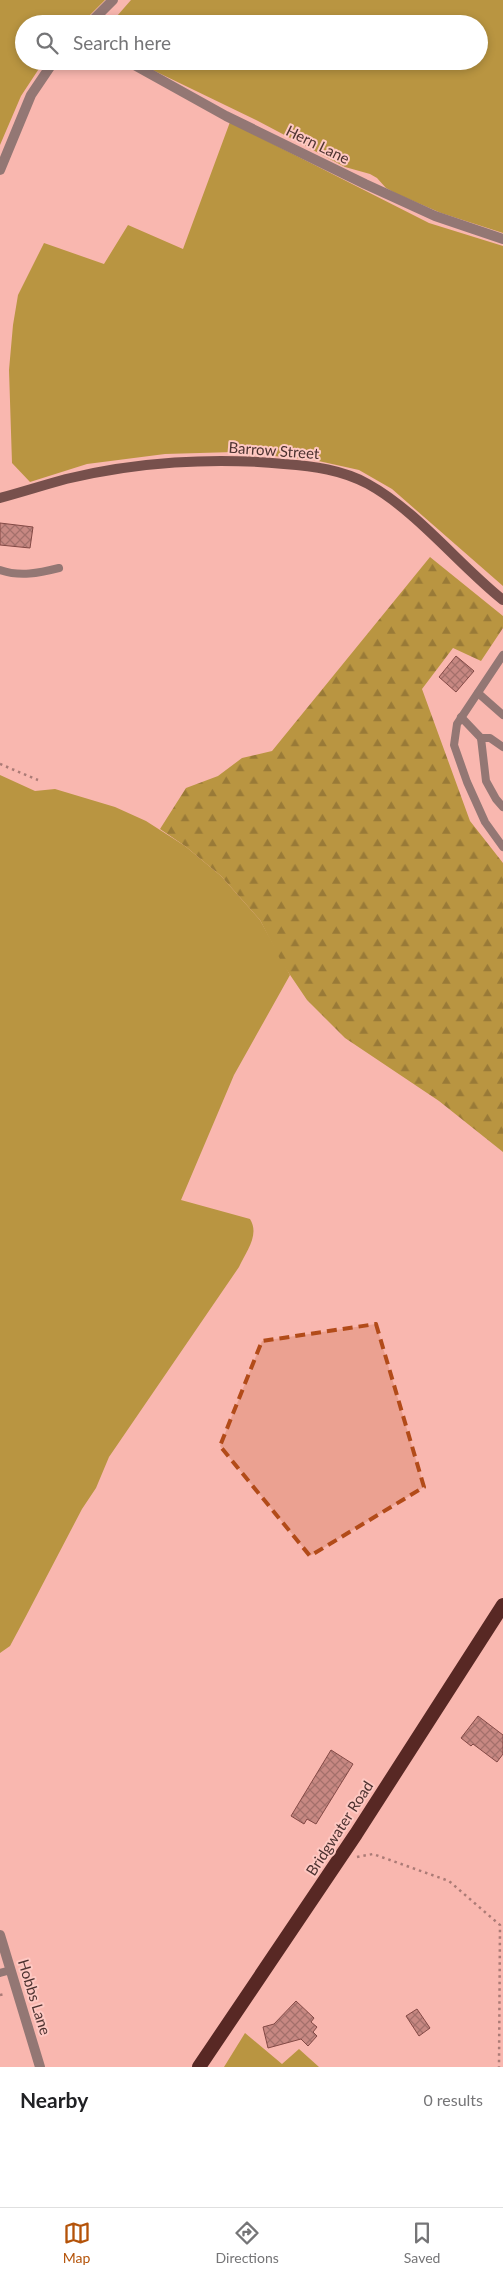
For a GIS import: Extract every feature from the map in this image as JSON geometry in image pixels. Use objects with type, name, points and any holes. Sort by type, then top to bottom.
[{"type":"highway","name":"Bridgwater Road","points":[[198,2067],[338,1861],[503,1605]]},
{"type":"main road","name":"Barrow Street","points":[[0,498],[90,474],[183,463],[260,462],[328,470],[351,475],[370,484],[401,507],[503,600]]},
{"type":"street","points":[[98,15],[113,0]]},
{"type":"street","points":[[0,170],[32,95],[48,70]]},
{"type":"street","name":"Hern Lane","points":[[143,70],[226,116],[365,184],[435,216],[503,239]]},
{"type":"street","name":"Hobbs Lane","points":[[0,1935],[40,2067]]},
{"type":"lane","points":[[0,570],[9,573],[36,574],[59,568]]},
{"type":"lane","points":[[503,655],[481,685],[478,693],[457,724],[454,745],[467,782],[485,822],[503,847]]},
{"type":"lane","points":[[478,693],[503,716]]},
{"type":"lane","points":[[461,717],[480,738],[486,781],[503,807]]},
{"type":"lane","points":[[480,738],[490,738],[503,746]]},
{"type":"lane","points":[[0,1973],[11,1970]]},
{"type":"path","points":[[0,764],[38,780]]},
{"type":"path","points":[[338,1861],[373,1854],[449,1881],[500,1925],[499,2067]]},
{"type":"highlighted area","points":[[376,1324],[424,1487],[310,1556],[220,1446],[262,1341]]},
{"type":"green space","points":[[0,0],[105,0],[90,15],[15,15],[15,70],[38,70],[21,96],[0,145]]},
{"type":"green space","points":[[131,0],[503,0],[503,233],[441,213],[397,194],[386,188],[377,178],[370,174],[345,167],[258,121],[153,70],[488,70],[488,15],[118,15]]},
{"type":"green space","points":[[230,122],[429,223],[503,246],[503,586],[392,489],[359,470],[314,460],[234,452],[165,454],[87,464],[30,482],[12,463],[9,370],[13,325],[18,295],[44,243],[104,264],[128,225],[183,249]]},
{"type":"green space","points":[[430,557],[503,616],[503,628],[481,661],[453,648],[422,689],[470,821],[503,863],[503,1152],[439,1101],[345,1038],[307,1000],[282,963],[260,920],[221,876],[185,846],[160,829],[186,788],[218,776],[242,758],[272,751]]},
{"type":"green space","points":[[0,775],[35,791],[55,789],[115,807],[146,821],[185,846],[221,876],[260,920],[290,975],[234,1075],[181,1200],[250,1219],[253,1225],[251,1243],[239,1267],[109,1457],[96,1488],[82,1509],[10,1646],[0,1653]]},
{"type":"green space","points":[[245,2033],[282,2064],[299,2049],[319,2067],[224,2067]]},
{"type":"building","points":[[0,523],[33,527],[30,548],[0,545]]},
{"type":"building","points":[[456,656],[474,671],[456,692],[439,677]]},
{"type":"building","points":[[478,1716],[503,1735],[503,1754],[497,1762],[473,1744],[471,1746],[461,1738]]},
{"type":"building","points":[[331,1750],[353,1764],[316,1824],[307,1819],[304,1824],[291,1816]]},
{"type":"building","points":[[296,2001],[314,2018],[311,2022],[317,2027],[313,2032],[317,2036],[308,2046],[301,2039],[268,2048],[263,2027],[274,2024]]},
{"type":"building","points":[[417,2009],[430,2028],[419,2036],[406,2016]]}]
